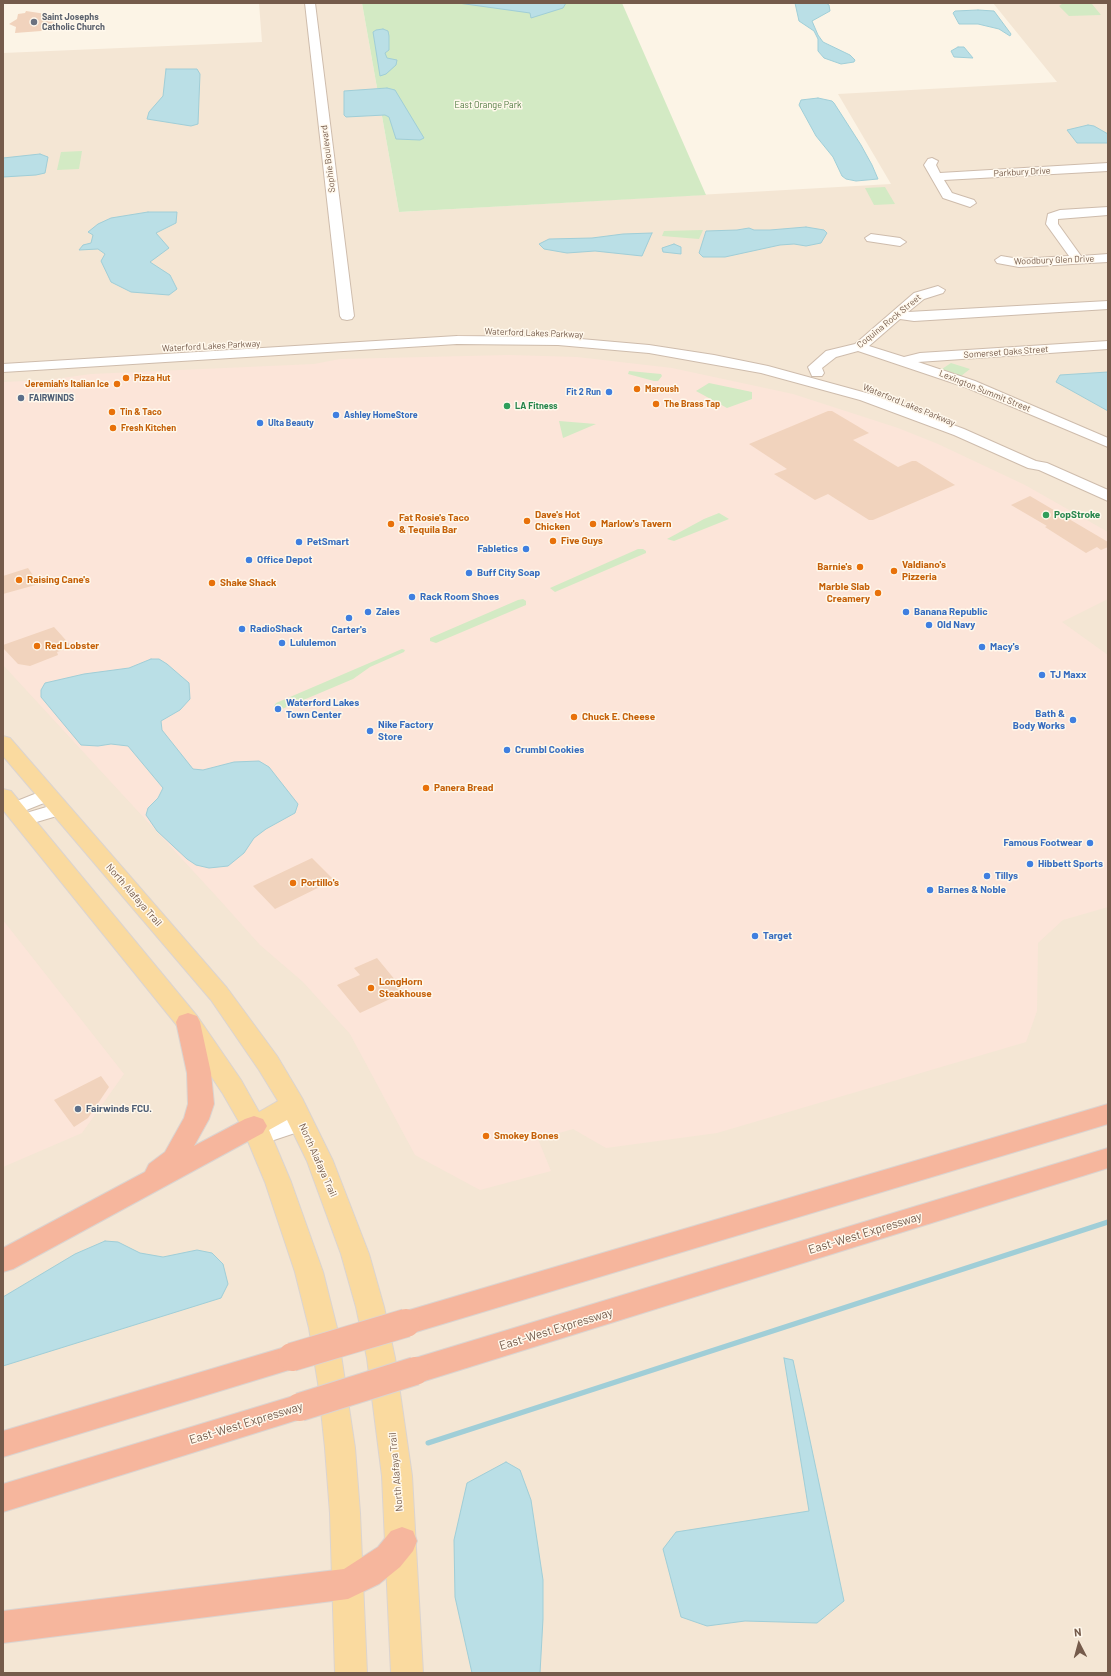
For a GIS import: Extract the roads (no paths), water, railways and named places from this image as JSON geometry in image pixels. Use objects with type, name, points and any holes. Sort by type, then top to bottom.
[{"type":"highway","points":[[131,1192],[174,1158],[196,1119],[200,1104],[199,1073],[188,1022]]},
{"type":"highway","points":[[3,1444],[1108,1114]]},
{"type":"highway","points":[[3,1261],[131,1192],[257,1131]]},
{"type":"highway","name":"East-West Expressway","points":[[3,1498],[1108,1158]]},
{"type":"highway","points":[[3,1627],[348,1584],[368,1573],[388,1557],[402,1541]]},
{"type":"main road","name":"North Alafaya Trail","points":[[3,743],[219,994],[260,1051],[297,1114],[339,1208],[355,1254],[370,1307],[381,1358],[390,1418],[402,1541],[407,1673]]},
{"type":"main road","points":[[13,808],[188,1022],[232,1088],[257,1131],[294,1226],[309,1272],[323,1328],[340,1448],[348,1584],[351,1673]]},
{"type":"main road","points":[[257,1131],[297,1114]]},
{"type":"street","name":"Sophie Boulevard","points":[[310,3],[347,316]]},
{"type":"street","points":[[932,161],[931,168],[949,196],[970,203]]},
{"type":"street","name":"Parkbury Drive","points":[[936,176],[1108,168]]},
{"type":"street","points":[[1078,260],[1052,224],[1052,217],[1065,214],[1108,211]]},
{"type":"street","points":[[871,238],[900,242]]},
{"type":"street","name":"Woodbury Glen Drive","points":[[1001,260],[1019,263],[1108,258]]},
{"type":"street","name":"Coquina Rock Street","points":[[813,376],[827,370],[857,348],[923,294],[938,290]]},
{"type":"street","points":[[898,314],[914,317],[1108,305]]},
{"type":"street","name":"Waterford Lakes Parkway","points":[[3,359],[461,332],[538,332],[813,376],[959,432],[1033,465],[1042,466],[1108,496]]},
{"type":"street","name":"Waterford Lakes Parkway","points":[[3,368],[440,341],[583,339]]},
{"type":"street","name":"Somerset Oaks Street","points":[[906,362],[920,357],[1108,345]]},
{"type":"street","points":[[69,363],[91,357],[167,352],[182,348]]},
{"type":"street","name":"Lexington Summit Street","points":[[857,348],[906,362],[981,388],[1108,443]]},
{"type":"street","points":[[13,808],[54,802]]},
{"type":"water","points":[[458,3],[566,3],[563,8],[531,18],[530,13]]},
{"type":"water","points":[[795,3],[826,3],[829,5],[830,11],[812,21],[818,35],[823,42],[850,55],[855,60],[854,62],[841,64],[824,58],[818,51],[818,39],[814,31],[799,21]]},
{"type":"water","points":[[955,11],[994,11],[1011,34],[1010,36],[999,29],[978,24],[959,24],[953,13]]},
{"type":"water","points":[[383,29],[388,31],[389,36],[389,50],[385,53],[387,58],[397,60],[396,65],[386,74],[380,76],[373,32]]},
{"type":"water","points":[[958,47],[964,47],[973,58],[954,57],[951,51]]},
{"type":"water","points":[[166,69],[197,69],[200,74],[198,124],[191,126],[147,119],[149,112],[163,96]]},
{"type":"water","points":[[387,88],[395,90],[424,138],[420,140],[396,139],[389,117],[385,115],[346,117],[344,115],[344,91]]},
{"type":"water","points":[[818,98],[832,101],[834,103],[861,145],[878,179],[856,181],[846,179],[842,176],[833,157],[816,136],[799,105],[801,100]]},
{"type":"water","points":[[1088,125],[1094,126],[1108,134],[1108,143],[1077,143],[1067,130]]},
{"type":"water","points":[[40,154],[48,157],[45,173],[3,177],[3,158]]},
{"type":"water","points":[[148,212],[177,212],[176,223],[156,233],[169,248],[150,262],[170,275],[177,289],[169,295],[131,292],[111,282],[101,261],[105,254],[98,249],[79,250],[83,245],[91,243],[93,235],[88,232],[98,224],[111,218]]},
{"type":"water","points":[[806,227],[824,230],[827,233],[821,243],[806,246],[794,244],[780,245],[725,257],[703,257],[699,253],[706,231],[749,228],[754,230],[770,230]]},
{"type":"water","points":[[652,233],[642,256],[595,251],[567,253],[544,249],[539,244],[549,239],[592,238],[623,234]]},
{"type":"water","points":[[674,244],[681,247],[681,254],[663,252],[662,248]]},
{"type":"water","points":[[1108,372],[1108,411],[1056,382],[1060,375]]},
{"type":"water","points":[[151,659],[159,659],[167,664],[189,683],[190,699],[180,710],[161,721],[162,730],[193,769],[203,770],[234,762],[259,761],[269,767],[298,804],[295,813],[266,829],[254,838],[244,853],[228,866],[209,868],[196,865],[187,859],[157,831],[146,815],[148,808],[158,798],[163,788],[128,746],[111,744],[98,746],[81,745],[41,697],[41,690],[45,683],[84,674],[129,668]]},
{"type":"water","points":[[105,1241],[118,1242],[140,1253],[163,1257],[197,1250],[212,1253],[223,1264],[228,1284],[221,1298],[3,1366],[3,1297],[75,1254]]},
{"type":"water","points":[[784,1358],[793,1360],[844,1601],[817,1623],[745,1621],[707,1626],[681,1617],[663,1549],[676,1532],[809,1511]]},
{"type":"water","points":[[506,1462],[520,1470],[531,1500],[543,1580],[543,1619],[540,1673],[472,1673],[455,1597],[454,1540],[467,1483]]},
{"type":"waterway","points":[[428,1443],[1108,1222]]},
{"type":"place","name":"Saint Josephs Catholic Church","points":[[34,22]]},
{"type":"place","name":"Pizza Hut","points":[[126,378]]},
{"type":"place","name":"Jeremiah's Italian Ice","points":[[117,384]]},
{"type":"place","name":"Maroush","points":[[637,389]]},
{"type":"place","name":"Fit 2 Run","points":[[609,392]]},
{"type":"place","name":"FAIRWINDS","points":[[21,398]]},
{"type":"place","name":"The Brass Tap","points":[[656,404]]},
{"type":"place","name":"LA Fitness","points":[[507,406]]},
{"type":"place","name":"Tin & Taco","points":[[112,412]]},
{"type":"place","name":"Ashley HomeStore","points":[[336,415]]},
{"type":"place","name":"Ulta Beauty","points":[[260,423]]},
{"type":"place","name":"Fresh Kitchen","points":[[113,428]]},
{"type":"place","name":"PopStroke","points":[[1046,515]]},
{"type":"place","name":"Dave's Hot Chicken","points":[[527,521]]},
{"type":"place","name":"Fat Rosie's Taco & Tequila Bar","points":[[391,524]]},
{"type":"place","name":"Marlow's Tavern","points":[[593,524]]},
{"type":"place","name":"Five Guys","points":[[553,541]]},
{"type":"place","name":"PetSmart","points":[[299,542]]},
{"type":"place","name":"Fabletics","points":[[526,549]]},
{"type":"place","name":"Office Depot","points":[[249,560]]},
{"type":"place","name":"Barnie's","points":[[860,567]]},
{"type":"place","name":"Valdiano's Pizzeria","points":[[894,571]]},
{"type":"place","name":"Buff City Soap","points":[[469,573]]},
{"type":"place","name":"Raising Cane's","points":[[19,580]]},
{"type":"place","name":"Shake Shack","points":[[212,583]]},
{"type":"place","name":"Marble Slab Creamery","points":[[878,593]]},
{"type":"place","name":"Rack Room Shoes","points":[[412,597]]},
{"type":"place","name":"Zales","points":[[368,612]]},
{"type":"place","name":"Banana Republic","points":[[906,612]]},
{"type":"place","name":"Carter's","points":[[349,618]]},
{"type":"place","name":"Old Navy","points":[[929,625]]},
{"type":"place","name":"RadioShack","points":[[242,629]]},
{"type":"place","name":"Lululemon","points":[[282,643]]},
{"type":"place","name":"Red Lobster","points":[[37,646]]},
{"type":"place","name":"Macy's","points":[[982,647]]},
{"type":"place","name":"TJ Maxx","points":[[1042,675]]},
{"type":"place","name":"Waterford Lakes Town Center","points":[[278,709]]},
{"type":"place","name":"Chuck E. Cheese","points":[[574,717]]},
{"type":"place","name":"Bath & Body Works","points":[[1073,720]]},
{"type":"place","name":"Nike Factory Store","points":[[370,731]]},
{"type":"place","name":"Crumbl Cookies","points":[[507,750]]},
{"type":"place","name":"Panera Bread","points":[[426,788]]},
{"type":"place","name":"Famous Footwear","points":[[1090,843]]},
{"type":"place","name":"Hibbett Sports","points":[[1030,864]]},
{"type":"place","name":"Tillys","points":[[987,876]]},
{"type":"place","name":"Portillo's","points":[[293,883]]},
{"type":"place","name":"Barnes & Noble","points":[[930,890]]},
{"type":"place","name":"Target","points":[[755,936]]},
{"type":"place","name":"LongHorn Steakhouse","points":[[371,988]]},
{"type":"place","name":"Fairwinds FCU.","points":[[78,1109]]},
{"type":"place","name":"Smokey Bones","points":[[486,1136]]},
{"type":"park label","name":"East Orange Park","points":[[488,105]]}]
